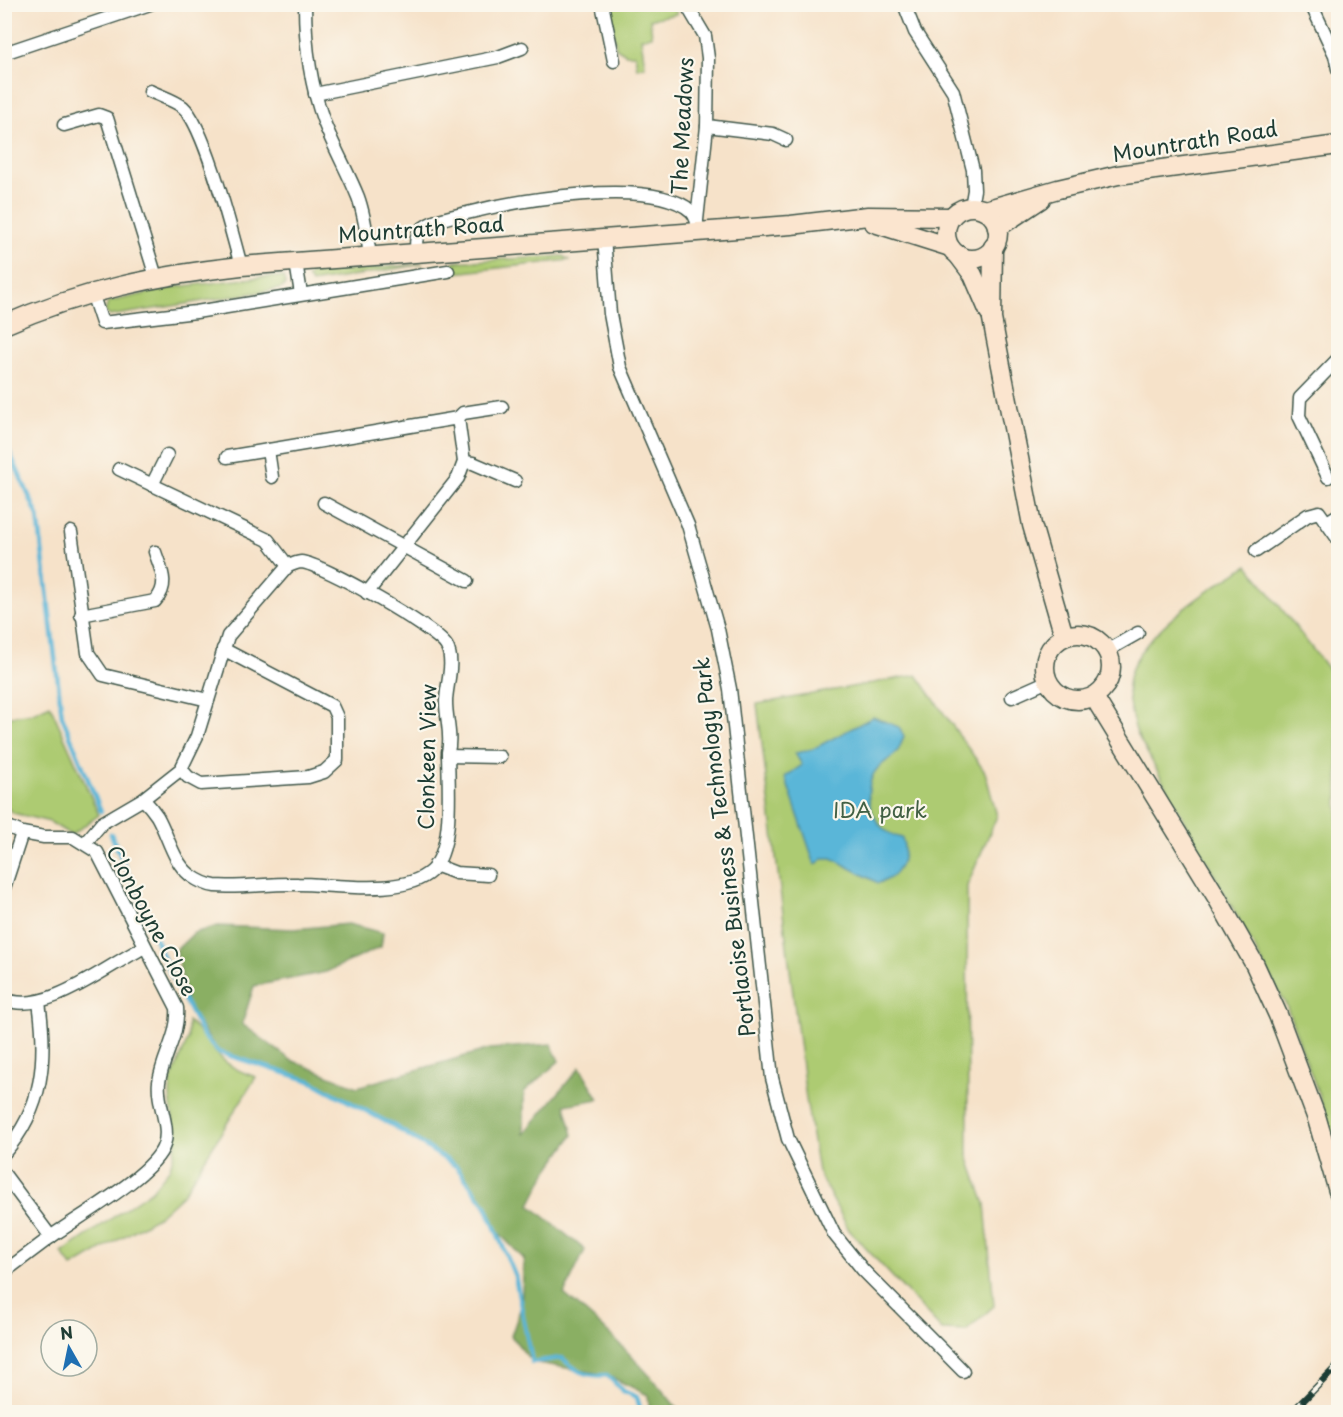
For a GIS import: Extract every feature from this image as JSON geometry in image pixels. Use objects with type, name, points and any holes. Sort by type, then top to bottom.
[{"type":"main road","name":"Mountrath Road","points":[[978,208],[1130,173],[1338,145]]},
{"type":"main road","name":"Mountrath Road","points":[[997,228],[1058,189]]},
{"type":"main road","points":[[992,319],[973,275],[954,251],[945,232],[950,217],[959,210],[978,208],[993,217],[997,228],[993,247],[992,319],[1032,525],[1064,636]]},
{"type":"main road","name":"Mountrath Road","points":[[4,325],[32,312],[92,293],[156,277],[241,266],[604,238],[698,226],[848,219],[868,216],[950,217]]},
{"type":"main road","name":"Mountrath Road","points":[[848,219],[887,227],[954,251]]},
{"type":"main road","points":[[954,251],[977,258],[993,247]]},
{"type":"main road","points":[[1084,634],[1102,642],[1108,650],[1112,672],[1108,682],[1094,697],[1072,700],[1062,696],[1048,681],[1045,671],[1049,650],[1064,636],[1084,634]]},
{"type":"main road","points":[[1094,697],[1210,886],[1255,966],[1278,1015],[1313,1109],[1338,1191]]},
{"type":"street","points":[[4,53],[150,4]]},
{"type":"street","points":[[306,4],[306,46],[315,94],[330,136],[358,198],[366,222],[370,256]]},
{"type":"street","points":[[602,4],[614,61]]},
{"type":"street","name":"The Meadows","points":[[686,4],[705,36],[708,58],[707,126],[698,226]]},
{"type":"street","points":[[904,4],[915,32],[953,92],[973,170],[978,208]]},
{"type":"street","points":[[1311,4],[1335,55],[1338,69]]},
{"type":"street","points":[[315,94],[498,57],[522,48]]},
{"type":"street","points":[[150,91],[181,105],[193,118],[227,214],[241,266]]},
{"type":"street","points":[[64,125],[99,115],[107,118],[156,277]]},
{"type":"street","points":[[707,126],[773,134],[786,140]]},
{"type":"street","points":[[417,253],[415,240],[421,230],[436,222],[537,198],[573,195],[633,195],[677,204],[690,211],[698,226]]},
{"type":"street","name":"Portlaoise Business & Technology Park","points":[[604,238],[611,323],[620,367],[688,525],[718,629],[730,689],[770,1067],[788,1139],[834,1234],[863,1270],[963,1371]]},
{"type":"street","points":[[296,262],[301,294]]},
{"type":"street","points":[[92,293],[102,323],[196,312],[448,271]]},
{"type":"street","points":[[1328,477],[1299,416],[1299,408],[1300,398],[1338,359]]},
{"type":"street","points":[[227,457],[458,418],[463,413],[502,407]]},
{"type":"street","points":[[368,593],[458,478],[464,462],[458,418]]},
{"type":"street","points":[[268,450],[272,477]]},
{"type":"street","points":[[152,485],[167,455]]},
{"type":"street","points":[[464,462],[473,463],[515,481]]},
{"type":"street","points":[[85,843],[102,823],[143,799],[181,769],[197,736],[228,636],[288,566],[268,540],[119,469]]},
{"type":"street","points":[[324,503],[405,545],[467,581]]},
{"type":"street","points":[[1256,551],[1308,515],[1319,512],[1338,539]]},
{"type":"street","points":[[1327,522],[1338,515]]},
{"type":"street","points":[[71,532],[88,653],[103,675],[208,700]]},
{"type":"street","points":[[81,615],[155,601],[162,594],[165,583],[155,552]]},
{"type":"street","name":"Clonkeen View","points":[[288,566],[301,562],[368,593],[434,632],[448,648],[449,676],[446,699],[451,740],[448,756],[447,837],[444,855],[435,865]]},
{"type":"street","points":[[1108,650],[1138,633]]},
{"type":"street","points":[[181,769],[188,777],[201,784],[308,777],[324,771],[337,760],[337,717],[332,706],[223,649]]},
{"type":"street","points":[[1012,697],[1048,681]]},
{"type":"street","points":[[448,756],[500,757]]},
{"type":"street","points":[[143,799],[157,815],[181,866],[191,876],[213,886],[296,884],[370,887],[412,881],[431,871],[435,865],[456,873],[488,875]]},
{"type":"street","name":"Clonboyne Close","points":[[4,825],[22,833],[44,837],[73,837],[97,852],[177,1008],[178,1024],[163,1062],[159,1084],[160,1106],[166,1127],[165,1145],[146,1169],[4,1272]]},
{"type":"street","points":[[4,888],[22,833]]},
{"type":"street","points":[[4,999],[15,1003],[39,1002],[57,995],[145,947]]},
{"type":"street","points":[[4,1153],[21,1128],[41,1081],[44,1037],[39,1002]]},
{"type":"street","points":[[4,1174],[51,1237]]},
{"type":"green space","points":[[609,5],[674,5],[677,14],[650,19],[652,36],[641,38],[645,66],[637,68],[635,54],[626,54],[616,48]]},
{"type":"green space","points":[[563,256],[569,260],[455,273],[452,262]]},
{"type":"green space","points":[[423,264],[312,283],[307,278],[311,273]]},
{"type":"green space","points":[[262,277],[284,277],[285,286],[279,289],[110,316],[105,312],[108,302],[176,287]]},
{"type":"green space","points":[[1248,565],[1338,682],[1338,1160],[1327,1118],[1286,1005],[1137,734],[1129,704],[1128,685],[1132,667],[1143,649],[1158,632],[1195,600]]},
{"type":"green space","name":"IDA park","points":[[917,675],[985,772],[997,816],[967,886],[968,1156],[985,1204],[994,1306],[966,1331],[942,1330],[849,1230],[818,1172],[806,1099],[757,704]]},
{"type":"green space","points":[[50,705],[99,815],[71,835],[50,822],[13,813],[5,806],[4,717],[33,713]]},
{"type":"green space","points":[[348,924],[383,933],[381,947],[326,972],[254,986],[242,1024],[291,1060],[357,1087],[490,1049],[551,1044],[559,1061],[524,1092],[524,1134],[580,1067],[599,1099],[565,1105],[573,1135],[545,1175],[530,1205],[585,1250],[564,1294],[625,1350],[680,1412],[650,1412],[648,1395],[607,1375],[532,1362],[511,1336],[521,1307],[524,1259],[497,1231],[479,1196],[456,1166],[383,1120],[311,1081],[218,1052],[188,1008],[176,950],[194,933],[218,926],[294,929]]},
{"type":"green space","points":[[188,1021],[223,1060],[242,1072],[256,1077],[183,1194],[159,1216],[72,1267],[62,1253],[152,1190],[170,1168],[176,1144],[170,1096],[171,1080],[188,1039]]},
{"type":"water","points":[[873,717],[899,727],[904,736],[893,756],[875,771],[870,785],[870,805],[878,823],[893,835],[902,838],[904,845],[903,860],[896,872],[885,881],[878,883],[832,858],[824,858],[815,865],[785,777],[802,765],[795,753],[811,750]]},
{"type":"waterway","points":[[4,440],[38,516],[62,716],[101,811]]},
{"type":"waterway","points":[[111,834],[170,973],[204,1037],[218,1052],[311,1081],[394,1126],[456,1166],[486,1206],[515,1276],[532,1362],[562,1358],[583,1373],[607,1375],[623,1391],[637,1397],[641,1412]]},
{"type":"railway","points":[[1292,1412],[1338,1365]]}]
